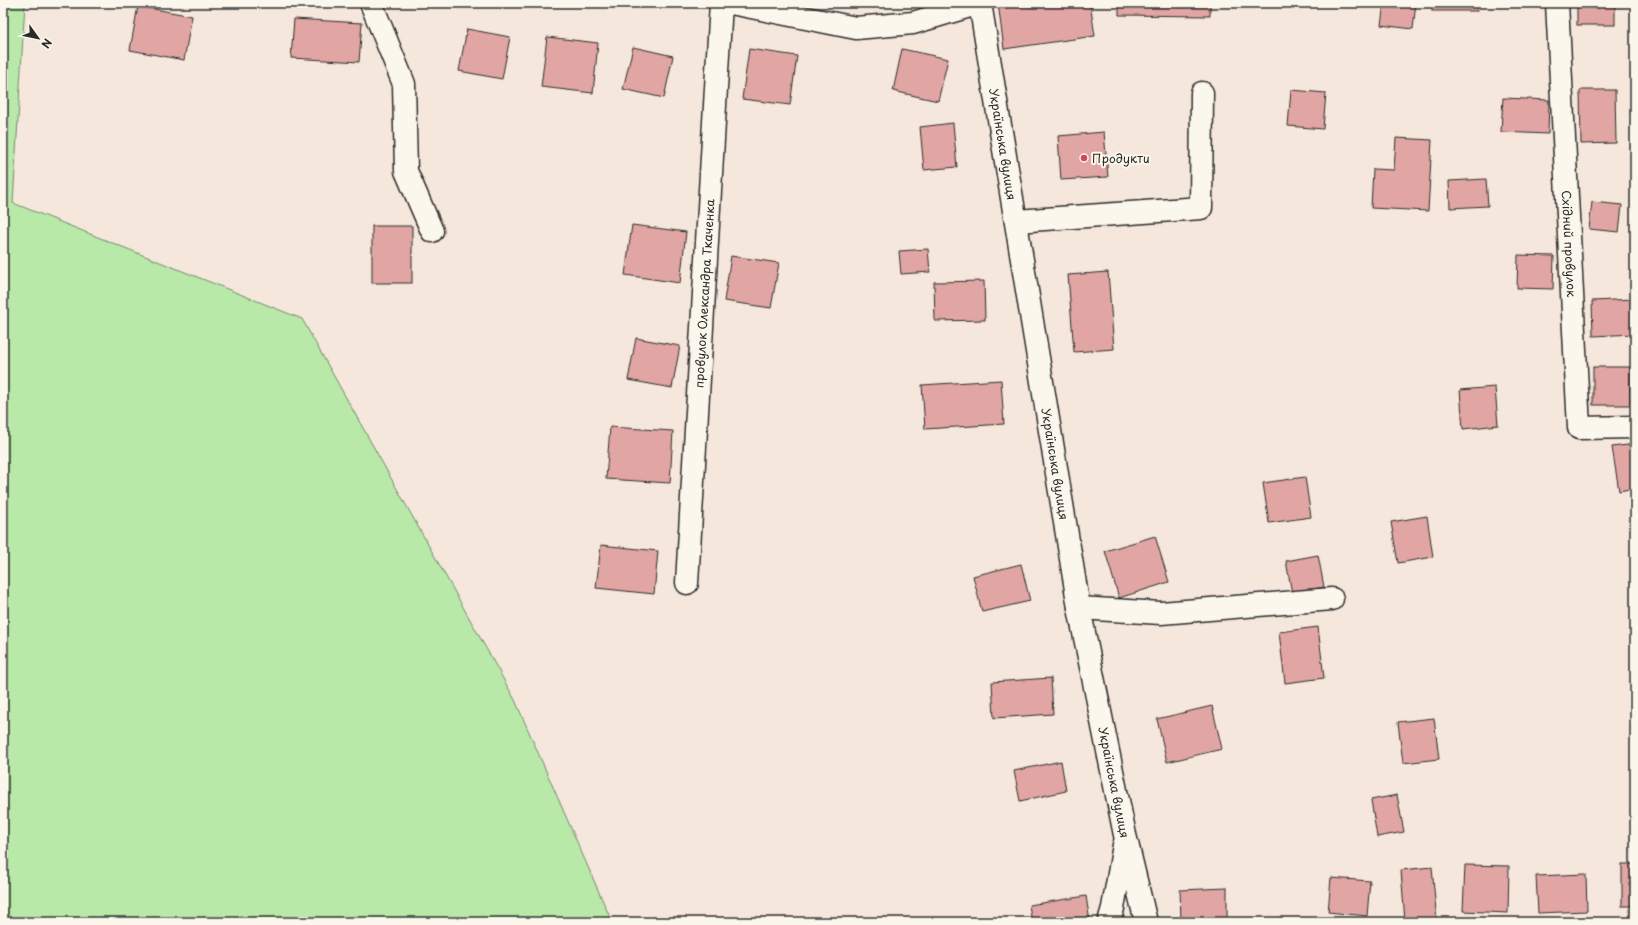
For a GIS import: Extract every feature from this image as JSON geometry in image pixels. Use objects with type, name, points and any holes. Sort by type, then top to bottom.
[{"type":"street","points":[[371,3],[404,84],[406,172],[432,231]]},
{"type":"street","name":"провулок Олександра Ткаченка","points":[[686,583],[721,3]]},
{"type":"street","points":[[731,3],[856,28],[912,23],[980,3]]},
{"type":"street","name":"Українська вулиця","points":[[980,3],[1079,608],[1125,834],[1146,922]]},
{"type":"street","name":"Східний провулок","points":[[1557,3],[1579,428],[1635,427]]},
{"type":"street","points":[[1016,221],[1201,208],[1202,93]]},
{"type":"street","points":[[1079,608],[1161,613],[1332,599]]},
{"type":"street","points":[[1109,922],[1113,908],[1125,834]]},
{"type":"green space","points":[[3,3],[25,3],[13,203],[302,319],[515,700],[612,922],[3,922]]},
{"type":"building","points":[[998,3],[1090,3],[1095,36],[1004,49]]},
{"type":"building","points":[[1119,3],[1210,3],[1210,16],[1119,15]]},
{"type":"building","points":[[1384,3],[1416,3],[1413,29],[1381,25]]},
{"type":"building","points":[[1432,3],[1477,3],[1477,11],[1432,11]]},
{"type":"building","points":[[1577,3],[1615,3],[1615,25],[1577,25]]},
{"type":"building","points":[[138,6],[192,16],[184,60],[130,50]]},
{"type":"building","points":[[294,19],[362,23],[359,62],[291,58]]},
{"type":"building","points":[[467,29],[510,37],[502,79],[459,71]]},
{"type":"building","points":[[547,37],[598,43],[593,93],[541,87]]},
{"type":"building","points":[[633,47],[673,56],[664,98],[623,89]]},
{"type":"building","points":[[749,49],[797,56],[790,105],[742,99]]},
{"type":"building","points":[[902,49],[948,59],[938,101],[893,91]]},
{"type":"building","points":[[1291,90],[1326,93],[1323,129],[1288,126]]},
{"type":"building","points":[[1580,90],[1615,90],[1616,143],[1581,144]]},
{"type":"building","points":[[1503,98],[1549,100],[1548,134],[1501,132]]},
{"type":"building","points":[[953,123],[957,167],[924,170],[920,127]]},
{"type":"building","points":[[1104,132],[1108,177],[1061,180],[1058,136]]},
{"type":"building","points":[[1396,138],[1432,140],[1428,211],[1371,208],[1373,169],[1394,170]]},
{"type":"building","points":[[1486,179],[1488,206],[1450,208],[1449,181]]},
{"type":"building","points":[[1592,202],[1622,205],[1619,232],[1589,229]]},
{"type":"building","points":[[632,225],[686,232],[680,283],[625,275]]},
{"type":"building","points":[[372,226],[412,226],[412,283],[372,283]]},
{"type":"building","points":[[928,249],[930,272],[901,274],[899,251]]},
{"type":"building","points":[[1518,255],[1554,256],[1553,289],[1517,288]]},
{"type":"building","points":[[731,256],[779,263],[771,308],[724,301]]},
{"type":"building","points":[[1108,272],[1114,349],[1074,352],[1068,275]]},
{"type":"building","points":[[984,281],[985,320],[935,321],[934,282]]},
{"type":"building","points":[[1635,299],[1635,334],[1593,336],[1592,301]]},
{"type":"building","points":[[636,338],[680,346],[672,388],[628,380]]},
{"type":"building","points":[[1593,367],[1630,367],[1630,405],[1593,405]]},
{"type":"building","points":[[1001,380],[1004,424],[925,429],[922,385]]},
{"type":"building","points":[[1495,387],[1498,425],[1463,429],[1460,390]]},
{"type":"building","points":[[610,427],[673,431],[670,483],[606,479]]},
{"type":"building","points":[[1635,444],[1635,488],[1619,491],[1612,447]]},
{"type":"building","points":[[1305,477],[1311,517],[1269,523],[1263,483]]},
{"type":"building","points":[[1427,516],[1433,557],[1398,563],[1391,522]]},
{"type":"building","points":[[1155,536],[1169,582],[1119,598],[1105,551]]},
{"type":"building","points":[[601,545],[658,551],[654,594],[596,588]]},
{"type":"building","points":[[1318,555],[1324,587],[1292,593],[1286,561]]},
{"type":"building","points":[[1021,564],[1030,601],[982,612],[973,576]]},
{"type":"building","points":[[1318,627],[1324,678],[1285,683],[1279,632]]},
{"type":"building","points":[[1051,678],[1053,714],[994,718],[992,682]]},
{"type":"building","points":[[1212,706],[1222,749],[1167,762],[1157,719]]},
{"type":"building","points":[[1434,718],[1439,759],[1403,763],[1398,722]]},
{"type":"building","points":[[1061,761],[1066,791],[1020,801],[1014,771]]},
{"type":"building","points":[[1397,795],[1404,832],[1377,837],[1371,800]]},
{"type":"building","points":[[1622,864],[1635,864],[1635,906],[1622,906]]},
{"type":"building","points":[[1465,865],[1509,866],[1508,913],[1463,911]]},
{"type":"building","points":[[1432,867],[1437,922],[1405,922],[1401,870]]},
{"type":"building","points":[[1586,874],[1587,911],[1538,913],[1536,876]]},
{"type":"building","points":[[1331,878],[1370,881],[1367,916],[1328,912]]},
{"type":"building","points":[[1227,888],[1227,922],[1181,922],[1180,890]]},
{"type":"building","points":[[1086,896],[1090,922],[1032,922],[1029,905]]},
{"type":"place","name":"Продукти","points":[[1084,158]]}]
